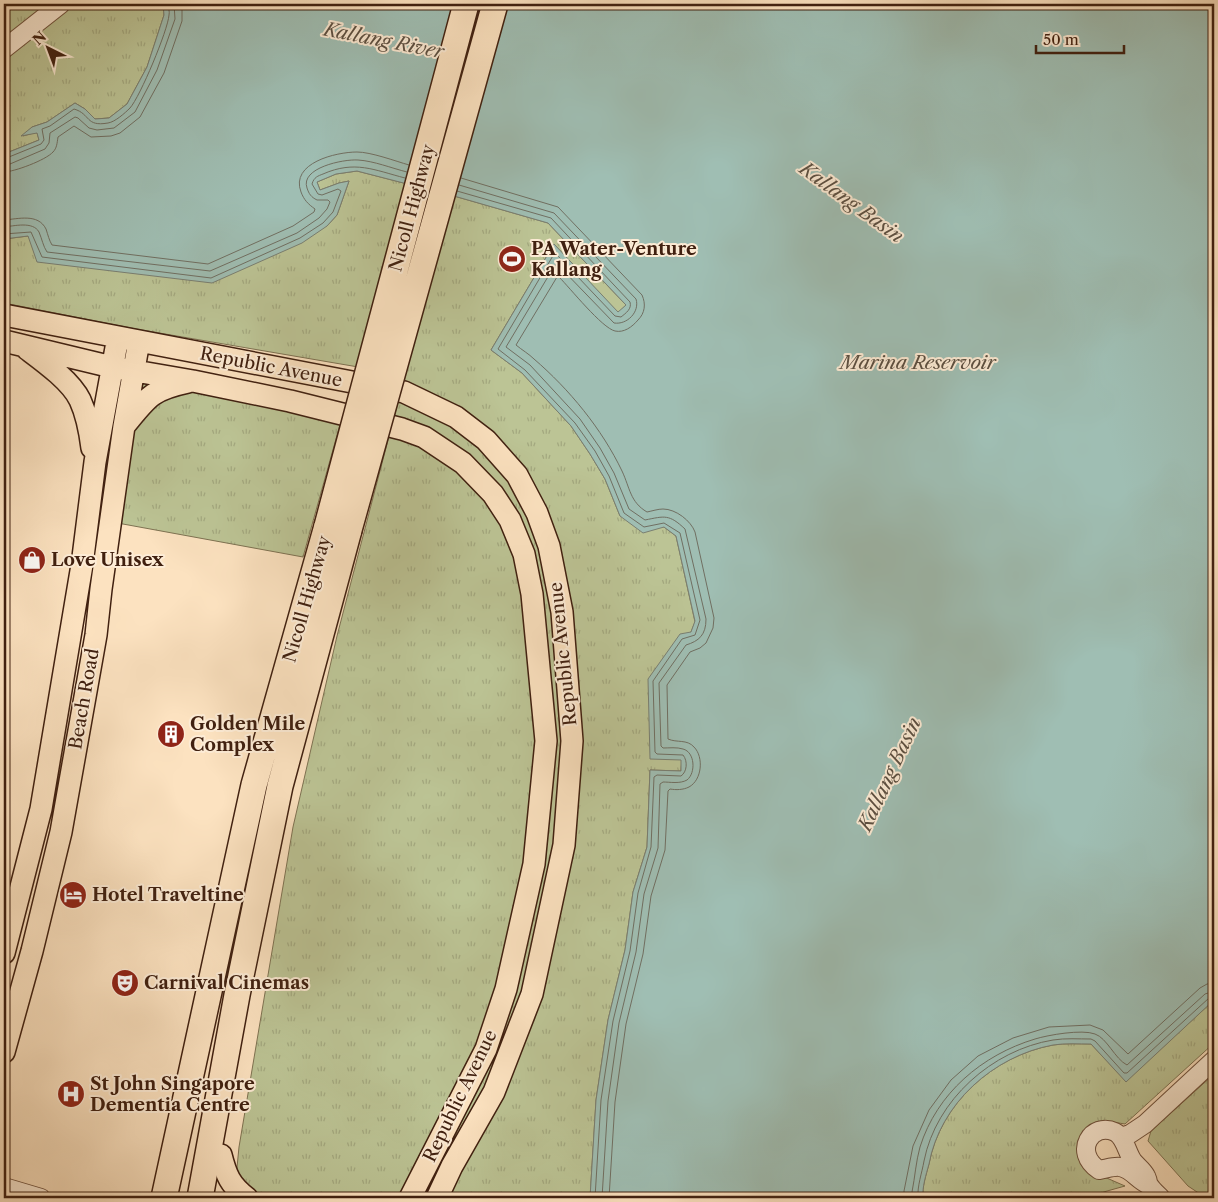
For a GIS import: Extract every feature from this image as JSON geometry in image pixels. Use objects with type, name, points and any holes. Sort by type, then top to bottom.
[{"type":"highway","name":"Nicoll Highway","points":[[200,1198],[237,995],[280,786],[338,528],[466,4]]},
{"type":"highway","name":"Nicoll Highway","points":[[163,1195],[254,785],[338,528],[495,4]]},
{"type":"highway","points":[[213,1198],[221,1155],[237,995]]},
{"type":"main road","name":"Republic Avenue","points":[[4,315],[404,392],[456,417],[486,440],[517,475],[537,513],[549,546],[562,612],[572,741],[564,846],[532,994],[494,1092],[452,1166],[437,1198]]},
{"type":"main road","name":"Beach Road","points":[[4,1052],[62,832],[96,635],[124,426],[122,369],[118,337]]},
{"type":"main road","name":"Beach Road","points":[[4,953],[42,810],[79,584],[96,454],[122,369],[139,341]]},
{"type":"main road","name":"Republic Avenue","points":[[12,343],[122,369],[290,401],[402,429],[424,437],[463,463],[493,494],[510,520],[524,554],[532,594],[546,741],[534,864],[506,989],[486,1049],[410,1198]]},
{"type":"main road","points":[[12,343],[42,360],[64,380],[79,398],[88,420],[96,454],[110,442],[122,448]]},
{"type":"main road","points":[[124,426],[146,400],[156,392],[167,387],[193,381]]},
{"type":"main road","points":[[221,1155],[226,1175],[236,1190],[247,1198]]},
{"type":"street","points":[[4,49],[61,4]]},
{"type":"street","points":[[1121,1137],[1130,1134],[1145,1124],[1214,1060]]},
{"type":"street","points":[[1149,1185],[1140,1182],[1130,1171],[1119,1167],[1099,1170],[1091,1164],[1086,1155],[1086,1145],[1091,1136],[1102,1130],[1115,1132],[1121,1137],[1133,1161],[1146,1176],[1149,1185],[1161,1198]]},
{"type":"street","points":[[4,1187],[41,1198]]},
{"type":"green space","points":[[4,4],[163,4],[164,15],[147,67],[127,104],[109,118],[95,119],[85,109],[75,103],[47,122],[32,127],[23,136],[37,132],[39,140],[4,154]]},
{"type":"green space","points":[[357,171],[548,223],[626,305],[618,313],[554,244],[491,350],[522,373],[571,426],[605,479],[620,516],[664,527],[676,536],[695,622],[691,632],[681,771],[650,770],[647,847],[633,892],[625,950],[608,1020],[596,1100],[590,1198],[234,1198],[239,1147],[293,827],[337,636],[405,375],[136,329],[4,303],[4,239],[28,236],[327,226],[337,215],[349,181],[320,190],[317,182],[336,174]]},
{"type":"green space","points":[[133,370],[341,421],[303,557],[112,522]]},
{"type":"green space","points":[[1214,1000],[1214,1043],[1125,1124],[1098,1122],[1089,1127],[1078,1140],[1081,1159],[1093,1172],[1125,1186],[1100,1193],[1094,1198],[923,1198],[924,1181],[935,1142],[945,1122],[957,1103],[990,1072],[1010,1060],[1031,1051],[1058,1044],[1091,1044],[1126,1081]]},
{"type":"green space","points":[[1214,1074],[1214,1198],[1206,1198],[1188,1186],[1148,1141],[1151,1131]]},
{"type":"water","name":"Marina Reservoir","points":[[163,4],[1214,4],[1214,1000],[1126,1082],[1091,1044],[1058,1044],[1031,1051],[1010,1060],[990,1072],[957,1103],[945,1122],[935,1142],[924,1181],[923,1198],[590,1198],[596,1100],[608,1020],[625,950],[633,892],[647,847],[650,770],[681,771],[681,760],[650,759],[648,679],[680,634],[691,632],[695,621],[676,536],[664,527],[643,533],[620,516],[605,479],[571,426],[522,373],[491,350],[554,244],[618,312],[626,305],[548,223],[357,171],[336,174],[317,182],[320,190],[349,181],[337,215],[327,226],[302,243],[212,283],[37,262],[28,236],[4,239],[4,154],[39,140],[37,133],[21,136],[32,127],[47,122],[75,103],[85,109],[95,119],[109,118],[127,104],[147,67],[164,15]]},
{"type":"place","name":"PA Water-Venture Kallang","points":[[512,259]]},
{"type":"place","name":"Love Unisex","points":[[32,560]]},
{"type":"place","name":"Golden Mile Complex","points":[[171,734]]},
{"type":"place","name":"Hotel Traveltine","points":[[73,895]]},
{"type":"place","name":"Carnival Cinemas","points":[[125,983]]},
{"type":"place","name":"St John Singapore Dementia Centre","points":[[71,1094]]},
{"type":"water label","name":"Kallang River","points":[[384,40]]},
{"type":"water label","name":"Kallang Basin","points":[[852,202]]},
{"type":"water label","name":"Kallang Basin","points":[[889,774]]}]
